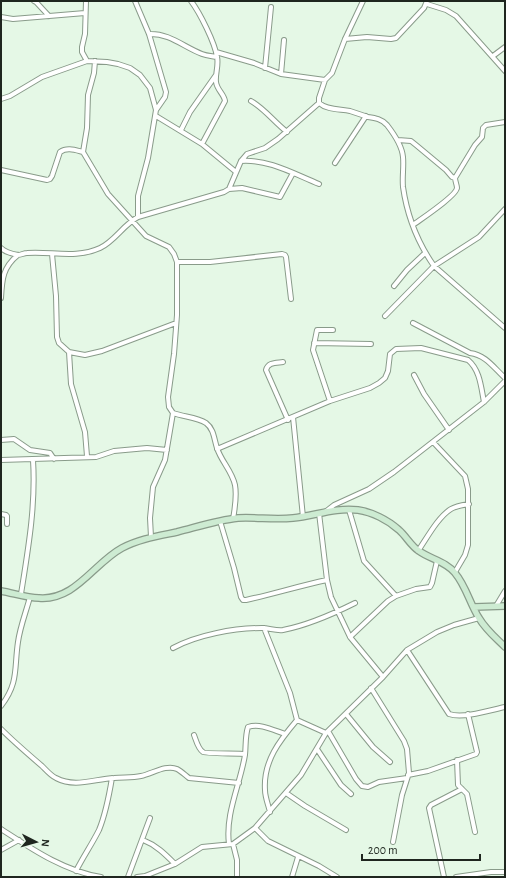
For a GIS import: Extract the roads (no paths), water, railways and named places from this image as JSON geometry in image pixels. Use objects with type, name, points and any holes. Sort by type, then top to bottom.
[{"type":"street","points":[[34,1],[49,16]]},
{"type":"street","points":[[86,1],[86,34],[82,52],[87,61]]},
{"type":"street","points":[[135,1],[148,34],[166,92],[165,97],[156,110]]},
{"type":"street","points":[[191,1],[197,9],[218,57],[216,75],[218,88],[225,101],[202,144]]},
{"type":"street","points":[[229,189],[241,161],[247,154],[265,148],[287,132],[319,103],[319,98],[325,80],[332,73],[345,39],[363,1]]},
{"type":"street","points":[[345,39],[367,37],[396,38],[427,2],[456,16],[505,71]]},
{"type":"street","points":[[265,68],[271,7]]},
{"type":"street","points":[[1,17],[14,19],[85,13]]},
{"type":"street","points":[[148,34],[159,34],[202,54],[218,57]]},
{"type":"street","points":[[281,74],[284,40]]},
{"type":"street","points":[[493,56],[505,47]]},
{"type":"street","points":[[216,52],[281,74],[325,80]]},
{"type":"street","points":[[1,99],[10,96],[42,77],[87,61],[118,64],[130,68],[140,75],[150,88],[156,110],[156,116],[148,158],[138,196],[138,217]]},
{"type":"street","points":[[96,61],[88,95],[87,128],[83,152],[108,194],[131,220],[146,236],[169,247],[174,254],[177,262],[176,323],[174,354],[168,397],[169,407],[173,413],[199,420],[207,424],[212,430],[217,449],[232,475],[235,484],[236,494],[233,519]]},
{"type":"street","points":[[181,130],[190,112],[216,75]]},
{"type":"street","points":[[251,101],[263,108],[275,122],[287,132]]},
{"type":"street","points":[[319,103],[322,106],[350,111],[386,123],[398,140],[403,157],[403,185],[405,200],[413,225],[425,253],[434,266],[505,328]]},
{"type":"street","points":[[156,116],[202,144],[236,172]]},
{"type":"street","points":[[335,163],[366,116]]},
{"type":"street","points":[[455,178],[475,145],[482,137],[484,126],[486,124],[505,122]]},
{"type":"street","points":[[398,140],[411,141],[455,178],[457,185],[455,192],[449,198],[413,225]]},
{"type":"street","points":[[1,170],[46,180],[50,179],[52,176],[60,152],[63,149],[83,152]]},
{"type":"street","points":[[241,161],[262,161],[319,184]]},
{"type":"street","points":[[1,298],[4,274],[10,262],[18,255],[26,253],[80,253],[101,248],[131,220],[229,189],[248,189],[280,197],[293,173]]},
{"type":"street","points":[[385,316],[434,266],[479,237],[505,209]]},
{"type":"street","points":[[1,248],[4,251],[18,255]]},
{"type":"street","points":[[394,286],[407,270],[425,253]]},
{"type":"street","points":[[52,254],[57,306],[57,337],[59,343],[70,352],[86,355],[102,351],[176,323]]},
{"type":"street","points":[[177,262],[210,262],[282,254],[286,257],[291,299]]},
{"type":"street","points":[[413,323],[470,353],[477,354],[485,358],[505,378]]},
{"type":"street","points":[[330,401],[314,352],[314,343],[317,330],[333,330]]},
{"type":"street","points":[[314,343],[371,344]]},
{"type":"street","points":[[217,449],[330,401],[370,388],[380,383],[385,378],[388,371],[390,354],[396,349],[421,348],[468,360],[472,363],[477,372],[484,402]]},
{"type":"street","points":[[70,352],[71,384],[86,432],[87,456]]},
{"type":"street","points":[[283,362],[269,364],[266,370],[288,420]]},
{"type":"street","points":[[414,376],[424,394],[449,430]]},
{"type":"street","points":[[322,513],[334,505],[369,489],[394,472],[484,402],[505,381]]},
{"type":"street","points":[[151,537],[150,518],[153,487],[168,450],[173,413]]},
{"type":"street","points":[[293,417],[303,517]]},
{"type":"street","points":[[1,440],[14,439],[30,450],[50,453],[54,459]]},
{"type":"street","points":[[433,442],[465,476],[468,489],[469,504],[467,550],[455,572]]},
{"type":"street","points":[[1,460],[33,460],[87,456],[96,457],[114,451],[130,449],[147,448],[168,450]]},
{"type":"street","points":[[21,594],[29,547],[34,488],[33,460]]},
{"type":"street","points":[[418,551],[444,515],[451,509],[469,504]]},
{"type":"street","points":[[350,510],[364,561],[396,596]]},
{"type":"street","points":[[1,591],[30,597],[46,598],[62,595],[83,580],[113,553],[123,547],[151,537],[220,521],[233,519],[272,520],[303,517],[322,513],[359,510],[386,521],[398,529],[418,551],[455,572],[484,626],[505,648]]},
{"type":"street","points":[[322,513],[327,580],[331,597],[350,637],[383,677]]},
{"type":"street","points":[[1,514],[7,516],[7,524]]},
{"type":"street","points":[[220,521],[243,600],[277,594],[297,587],[327,580]]},
{"type":"street","points":[[350,637],[388,601],[396,596],[416,589],[430,587],[437,561]]},
{"type":"street","points":[[496,606],[505,591]]},
{"type":"street","points":[[1,706],[12,689],[18,642],[30,597]]},
{"type":"street","points":[[172,648],[185,642],[213,634],[245,629],[264,628],[284,630],[337,612],[355,603]]},
{"type":"street","points":[[474,607],[505,606]]},
{"type":"street","points":[[137,877],[145,876],[175,864],[202,847],[231,844],[255,828],[301,775],[327,732],[383,677],[407,650],[438,632],[454,625],[479,618]]},
{"type":"street","points":[[264,628],[290,693],[297,720]]},
{"type":"street","points":[[407,650],[449,714],[453,716],[468,714],[505,706]]},
{"type":"street","points":[[371,688],[404,741],[407,749],[408,776],[399,808],[393,842]]},
{"type":"street","points":[[346,714],[373,747],[390,762]]},
{"type":"street","points":[[297,720],[327,732],[356,779],[362,786],[368,787],[379,782],[428,771],[476,754],[468,714]]},
{"type":"street","points":[[270,812],[265,789],[268,762],[273,751],[297,720]]},
{"type":"street","points":[[237,877],[237,860],[228,835],[230,818],[245,754],[248,727],[257,726],[285,734]]},
{"type":"street","points":[[1,729],[27,754],[56,778],[70,782],[88,782],[139,776],[162,769],[173,768],[178,769],[189,778],[239,783]]},
{"type":"street","points":[[194,735],[200,749],[206,754],[220,752],[245,754]]},
{"type":"street","points":[[317,749],[341,785],[352,794]]},
{"type":"street","points":[[457,760],[458,785],[468,794],[475,832]]},
{"type":"street","points":[[76,871],[98,830],[108,802],[112,778]]},
{"type":"street","points":[[444,877],[429,808],[431,804],[462,789]]},
{"type":"street","points":[[286,793],[346,830]]},
{"type":"street","points":[[128,877],[150,818]]},
{"type":"street","points":[[255,828],[268,841],[319,866],[336,877]]},
{"type":"street","points":[[1,829],[60,865],[76,871],[101,877]]},
{"type":"street","points":[[1,850],[19,840]]},
{"type":"street","points":[[143,840],[161,850],[175,864]]},
{"type":"street","points":[[292,877],[298,857]]},
{"type":"street","points":[[458,877],[491,872],[505,872]]}]
